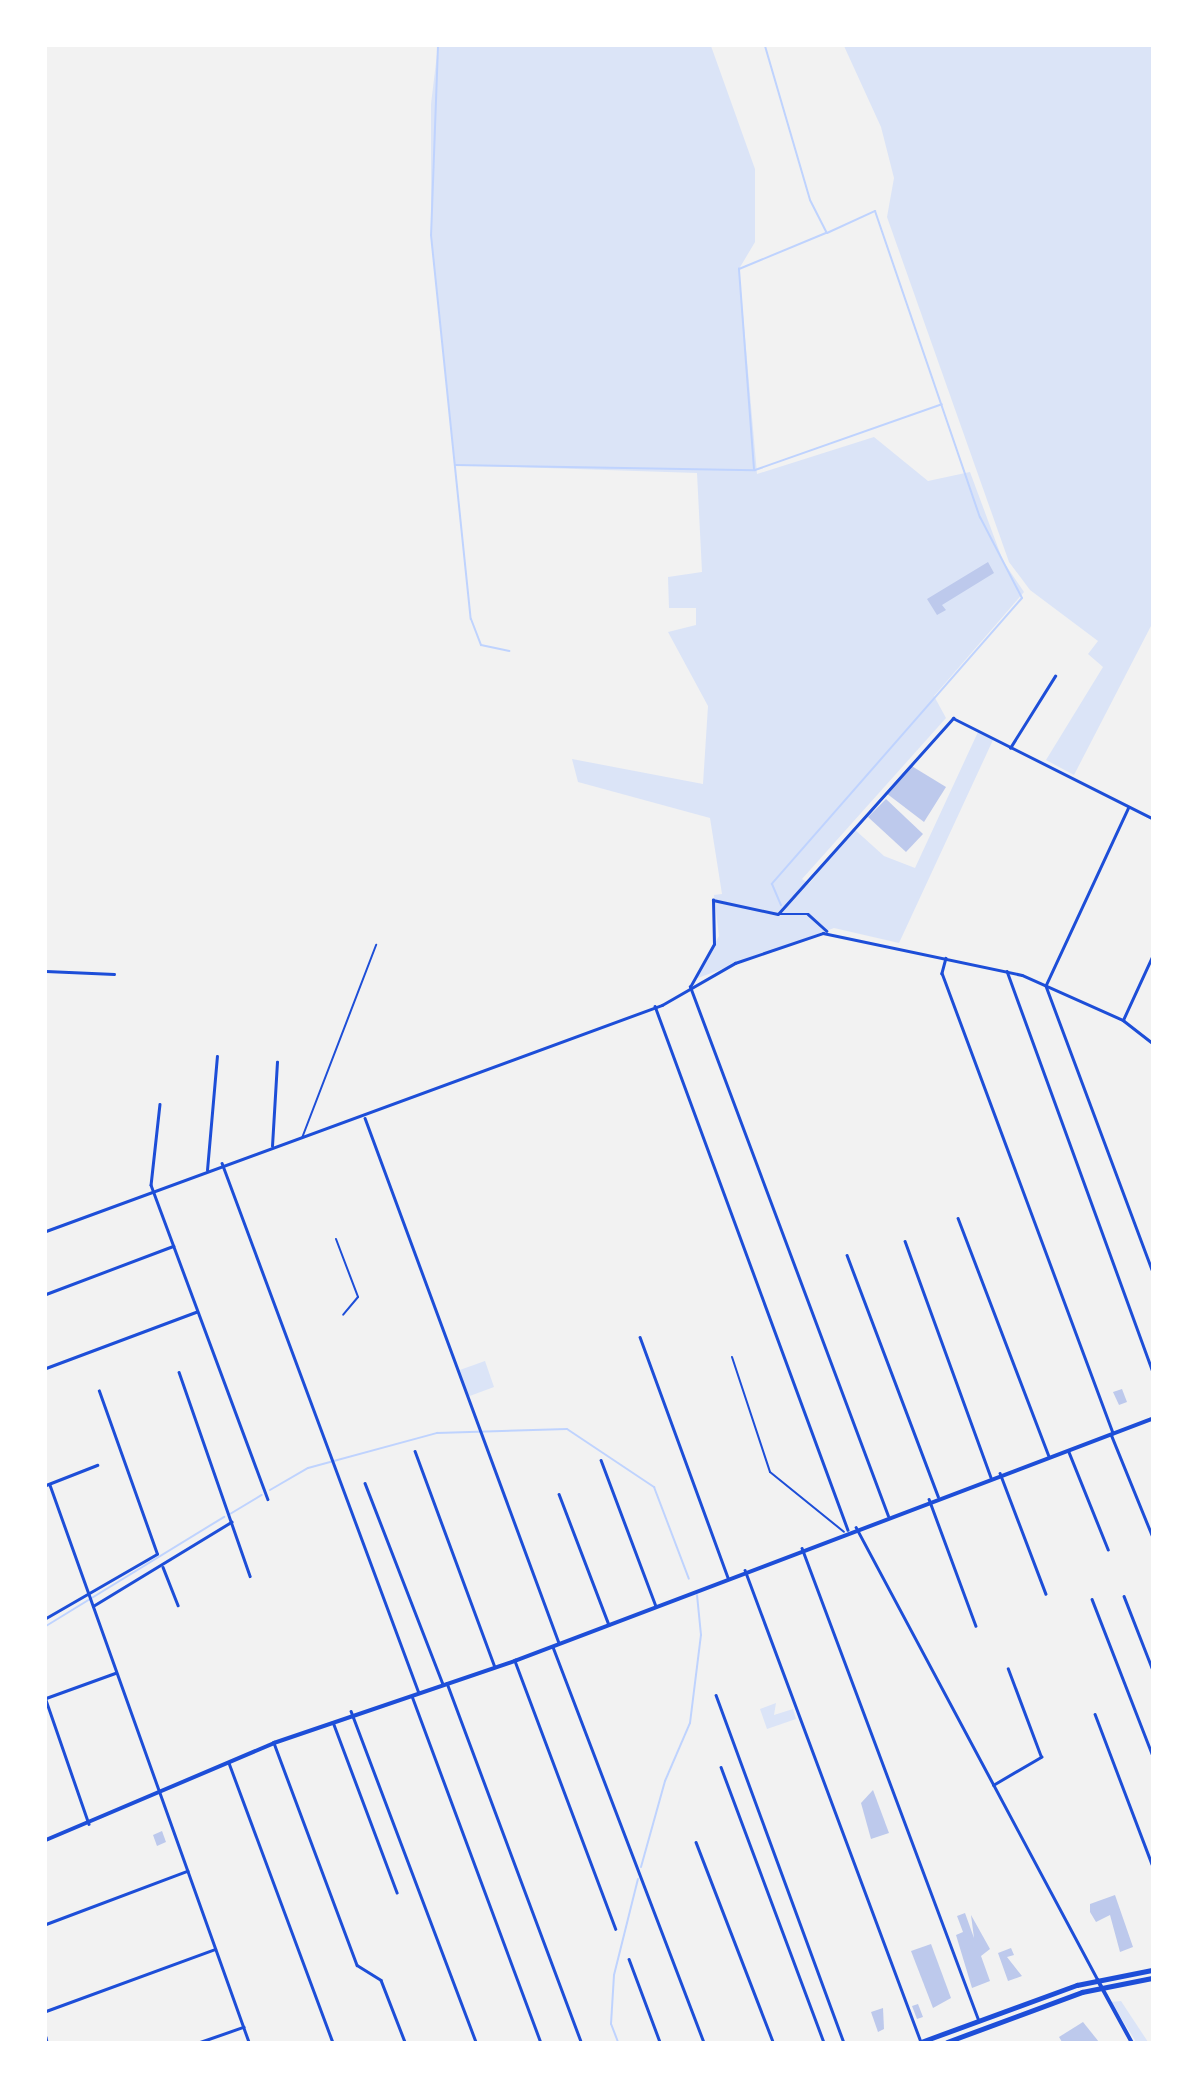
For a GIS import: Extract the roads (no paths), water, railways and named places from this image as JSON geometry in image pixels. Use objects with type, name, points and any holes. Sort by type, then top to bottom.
[{"type":"main road","points":[[921,2042],[1098,1980],[1153,1970]]},
{"type":"main road","points":[[947,2042],[962,2040],[1100,1987],[1153,1978]]},
{"type":"street","points":[[1010,748],[1055,676]]},
{"type":"street","points":[[778,914],[953,718],[1153,818]]},
{"type":"street","points":[[1129,807],[1046,986],[1153,1269]]},
{"type":"street","points":[[828,933],[808,914],[778,914],[713,900],[714,944],[690,987],[888,1516]]},
{"type":"street","points":[[46,1231],[222,1163],[365,1118],[655,1006],[735,963],[828,933],[1007,971],[1123,1020],[1153,1043]]},
{"type":"street","points":[[1123,1020],[1153,957]]},
{"type":"street","points":[[946,958],[942,972],[1112,1433],[1153,1535]]},
{"type":"street","points":[[46,971],[114,974]]},
{"type":"street","points":[[1007,971],[1153,1369]]},
{"type":"street","points":[[655,1006],[846,1531]]},
{"type":"street","points":[[207,1170],[217,1056]]},
{"type":"street","points":[[272,1146],[277,1062]]},
{"type":"street","points":[[160,1104],[153,1189],[268,1499]]},
{"type":"street","points":[[365,1118],[560,1644]]},
{"type":"street","points":[[222,1163],[419,1693]]},
{"type":"street","points":[[958,1218],[1049,1456]]},
{"type":"street","points":[[905,1241],[991,1477]]},
{"type":"street","points":[[46,1294],[173,1246]]},
{"type":"street","points":[[847,1255],[939,1496]]},
{"type":"street","points":[[46,1368],[198,1311]]},
{"type":"street","points":[[640,1338],[729,1577]]},
{"type":"street","points":[[179,1372],[250,1576]]},
{"type":"street","points":[[46,1618],[87,1593],[149,1564],[158,1550],[99,1391]]},
{"type":"street","points":[[46,1840],[159,1796],[274,1743],[352,1713],[515,1661],[929,1499],[1153,1419]]},
{"type":"street","points":[[1068,1450],[1108,1549]]},
{"type":"street","points":[[415,1451],[495,1667]]},
{"type":"street","points":[[601,1460],[656,1606]]},
{"type":"street","points":[[97,1465],[48,1485],[249,2042]]},
{"type":"street","points":[[1000,1473],[1046,1594]]},
{"type":"street","points":[[365,1482],[581,2042]]},
{"type":"street","points":[[559,1494],[609,1626]]},
{"type":"street","points":[[929,1499],[976,1626]]},
{"type":"street","points":[[92,1606],[163,1567],[231,1522]]},
{"type":"street","points":[[856,1527],[992,1786],[1132,2042]]},
{"type":"street","points":[[802,1548],[979,2021]]},
{"type":"street","points":[[163,1567],[178,1605]]},
{"type":"street","points":[[745,1570],[921,2042]]},
{"type":"street","points":[[1124,1596],[1153,1668]]},
{"type":"street","points":[[1092,1599],[1153,1754]]},
{"type":"street","points":[[553,1647],[704,2042]]},
{"type":"street","points":[[515,1661],[616,1929]]},
{"type":"street","points":[[992,1786],[1040,1759],[1008,1669]]},
{"type":"street","points":[[89,1824],[46,1699],[116,1673]]},
{"type":"street","points":[[716,1695],[844,2042]]},
{"type":"street","points":[[412,1696],[541,2042]]},
{"type":"street","points":[[352,1713],[476,2042]]},
{"type":"street","points":[[1095,1714],[1153,1864]]},
{"type":"street","points":[[333,1722],[397,1892]]},
{"type":"street","points":[[274,1743],[357,1965],[381,1980],[405,2042]]},
{"type":"street","points":[[229,1763],[333,2042]]},
{"type":"street","points":[[721,1768],[824,2042]]},
{"type":"street","points":[[696,1842],[774,2042]]},
{"type":"street","points":[[46,1924],[187,1871]]},
{"type":"street","points":[[46,2011],[215,1949]]},
{"type":"street","points":[[629,1959],[660,2042]]},
{"type":"street","points":[[200,2042],[243,2027]]},
{"type":"street","points":[[46,2037],[47,2042]]},
{"type":"lane","points":[[301,1139],[376,945]]},
{"type":"lane","points":[[336,1239],[358,1297],[343,1315]]},
{"type":"lane","points":[[732,1357],[771,1472],[846,1531]]},
{"type":"waterway","points":[[438,46],[431,235],[471,619],[481,645],[509,651]]},
{"type":"waterway","points":[[765,46],[810,200],[827,233],[875,211],[980,517],[1022,598],[772,884],[781,905]]},
{"type":"waterway","points":[[754,469],[739,269],[826,233]]},
{"type":"waterway","points":[[455,465],[755,470],[942,404]]},
{"type":"waterway","points":[[270,1490],[308,1468],[437,1433],[567,1429],[654,1487],[689,1579]]},
{"type":"waterway","points":[[230,1514],[262,1495]]},
{"type":"waterway","points":[[46,1626],[224,1517]]},
{"type":"waterway","points":[[641,1867],[665,1781],[690,1723],[701,1635],[697,1595]]},
{"type":"waterway","points":[[618,2042],[611,2024],[614,1975],[638,1879]]}]
